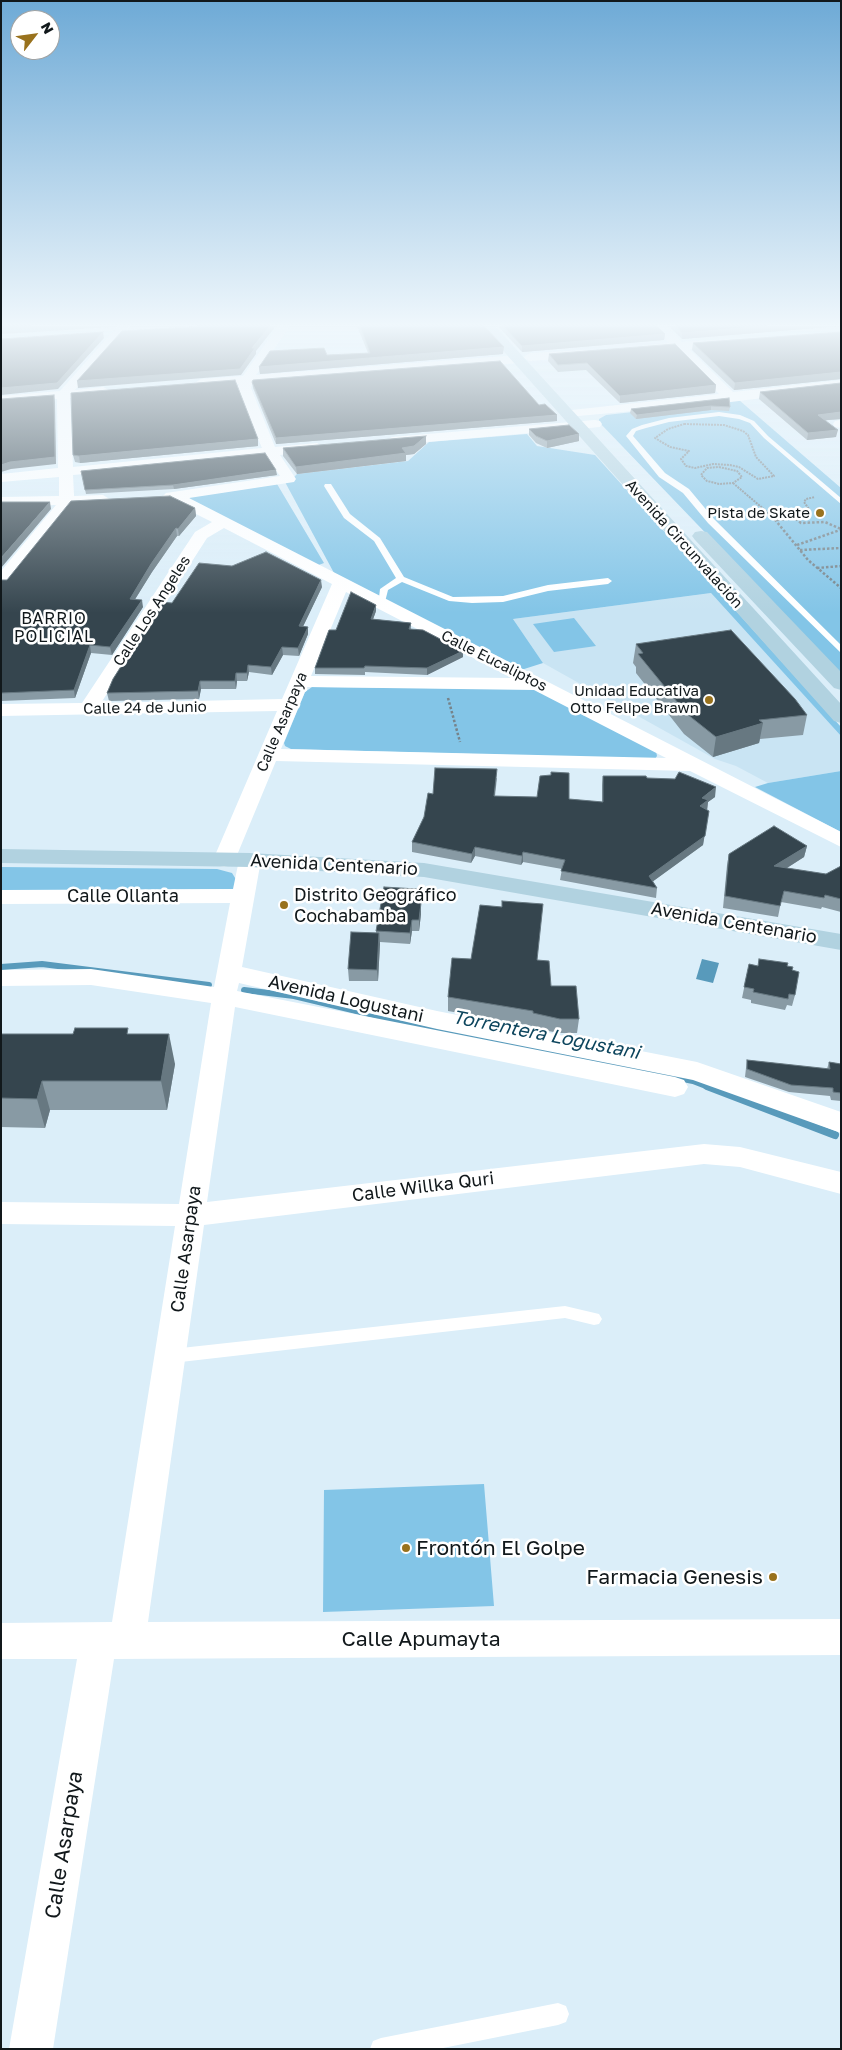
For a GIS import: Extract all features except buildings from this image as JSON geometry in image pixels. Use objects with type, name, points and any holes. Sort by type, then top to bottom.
[{"type":"main road","name":"Avenida Circunvalación","points":[[583,422],[841,717]]},
{"type":"main road","name":"Avenida Circunvalación","points":[[584,422],[841,684]]},
{"type":"main road","name":"Avenida Centenario","points":[[1,856],[237,860],[424,870],[841,942]]},
{"type":"street","points":[[1,582],[67,502],[64,422]]},
{"type":"street","points":[[154,497],[174,496],[289,479],[270,451],[258,422]]},
{"type":"street","points":[[379,442],[558,422]]},
{"type":"street","points":[[1,478],[329,446]]},
{"type":"street","name":"Calle Eucaliptos","points":[[174,496],[341,584],[542,684],[841,841]]},
{"type":"street","points":[[1,502],[67,502],[115,499]]},
{"type":"street","name":"Calle Los Angeles","points":[[87,710],[201,535],[206,530],[224,522]]},
{"type":"street","name":"Calle Asarpaya","points":[[31,2049],[172,1356],[190,1215],[226,985],[244,896],[237,860],[268,755],[341,584]]},
{"type":"street","points":[[300,681],[542,684]]},
{"type":"street","name":"Calle 24 de Junio","points":[[1,710],[289,705]]},
{"type":"street","points":[[268,755],[696,765]]},
{"type":"street","name":"Calle Ollanta","points":[[1,897],[244,896]]},
{"type":"street","points":[[1,978],[91,976],[226,985],[675,1087]]},
{"type":"street","name":"Avenida Logustani","points":[[226,985],[437,1020],[697,1071],[841,1124]]},
{"type":"street","name":"Calle Willka Quri","points":[[1,1213],[190,1215],[704,1154],[740,1157],[841,1183]]},
{"type":"street","name":"Calle Apumayta","points":[[1,1641],[841,1637]]},
{"type":"lane","points":[[663,422],[638,428],[628,436],[662,475],[686,492],[711,521],[841,650]]},
{"type":"lane","points":[[751,422],[766,437],[775,442],[841,502]]},
{"type":"lane","points":[[328,486],[347,516],[377,540],[401,579],[452,599],[503,599],[548,588],[608,581]]},
{"type":"lane","points":[[381,604],[384,589],[401,579]]},
{"type":"lane","points":[[172,1356],[565,1312],[594,1319]]},
{"type":"lane","points":[[380,2049],[558,2014]]},
{"type":"path","points":[[752,477],[747,471],[730,465],[714,464],[691,468],[682,463],[681,459],[689,451],[670,446],[655,438],[668,429],[684,424],[724,425],[737,428],[748,435],[755,456],[774,474],[768,479],[742,476],[737,471],[719,467],[707,468],[701,473],[707,481],[732,483],[776,520],[817,568],[841,588]]},
{"type":"path","points":[[755,456],[764,455]]},
{"type":"path","points":[[732,483],[742,476]]},
{"type":"path","points":[[822,498],[806,499],[804,502],[809,510],[792,514],[794,518],[801,524],[824,522],[841,529]]},
{"type":"path","points":[[776,520],[794,518]]},
{"type":"path","points":[[797,546],[814,538],[833,534],[841,529]]},
{"type":"path","points":[[800,550],[841,548]]},
{"type":"path","points":[[817,568],[841,566]]},
{"type":"path","points":[[446,690],[460,744]]},
{"type":"shaded area","points":[[599,422],[764,422],[841,488],[841,674]]},
{"type":"shaded area","points":[[527,434],[537,446],[595,455],[841,727],[841,736],[711,593],[513,619],[543,663],[521,670],[334,573],[285,482],[291,480],[297,474],[408,461],[429,442]]},
{"type":"shaded area","points":[[277,484],[324,563],[316,566],[189,500],[190,497]]},
{"type":"shaded area","name":"Unidad Educativa Otto Felipe Brawn","points":[[711,593],[841,736],[841,771],[768,783],[736,766],[715,759],[543,663],[513,619]]},
{"type":"shaded area","points":[[574,618],[596,646],[554,652],[533,624]]},
{"type":"shaded area","points":[[312,687],[535,689],[656,751],[657,756],[655,759],[291,749],[285,746],[284,743],[305,692]]},
{"type":"shaded area","points":[[841,771],[841,832],[755,787],[768,783]]},
{"type":"shaded area","points":[[1,867],[217,869],[232,873],[237,881],[235,889],[1,891]]},
{"type":"shaded area","points":[[702,959],[719,963],[713,983],[696,979]]},
{"type":"shaded area","name":"Frontón El Golpe","points":[[484,1484],[494,1606],[323,1612],[324,1490]]},
{"type":"waterway","name":"Torrentera Logustani","points":[[1,967],[42,964],[209,985]]},
{"type":"waterway","name":"Torrentera Logustani","points":[[244,990],[294,996],[423,1027],[693,1081],[711,1088]]},
{"type":"waterway","name":"Torrentera Logustani","points":[[707,1086],[835,1135]]},
{"type":"place","name":"Pista de Skate","points":[[820,513]]},
{"type":"place","name":"Unidad Educativa Otto Felipe Brawn","points":[[709,700]]},
{"type":"place","name":"Distrito Geográfico Cochabamba","points":[[284,905]]},
{"type":"place","name":"Frontón El Golpe","points":[[406,1548]]},
{"type":"place","name":"Farmacia Genesis","points":[[773,1577]]},
{"type":"district","name":"BARRIO POLICIAL","points":[[54,628]]}]
